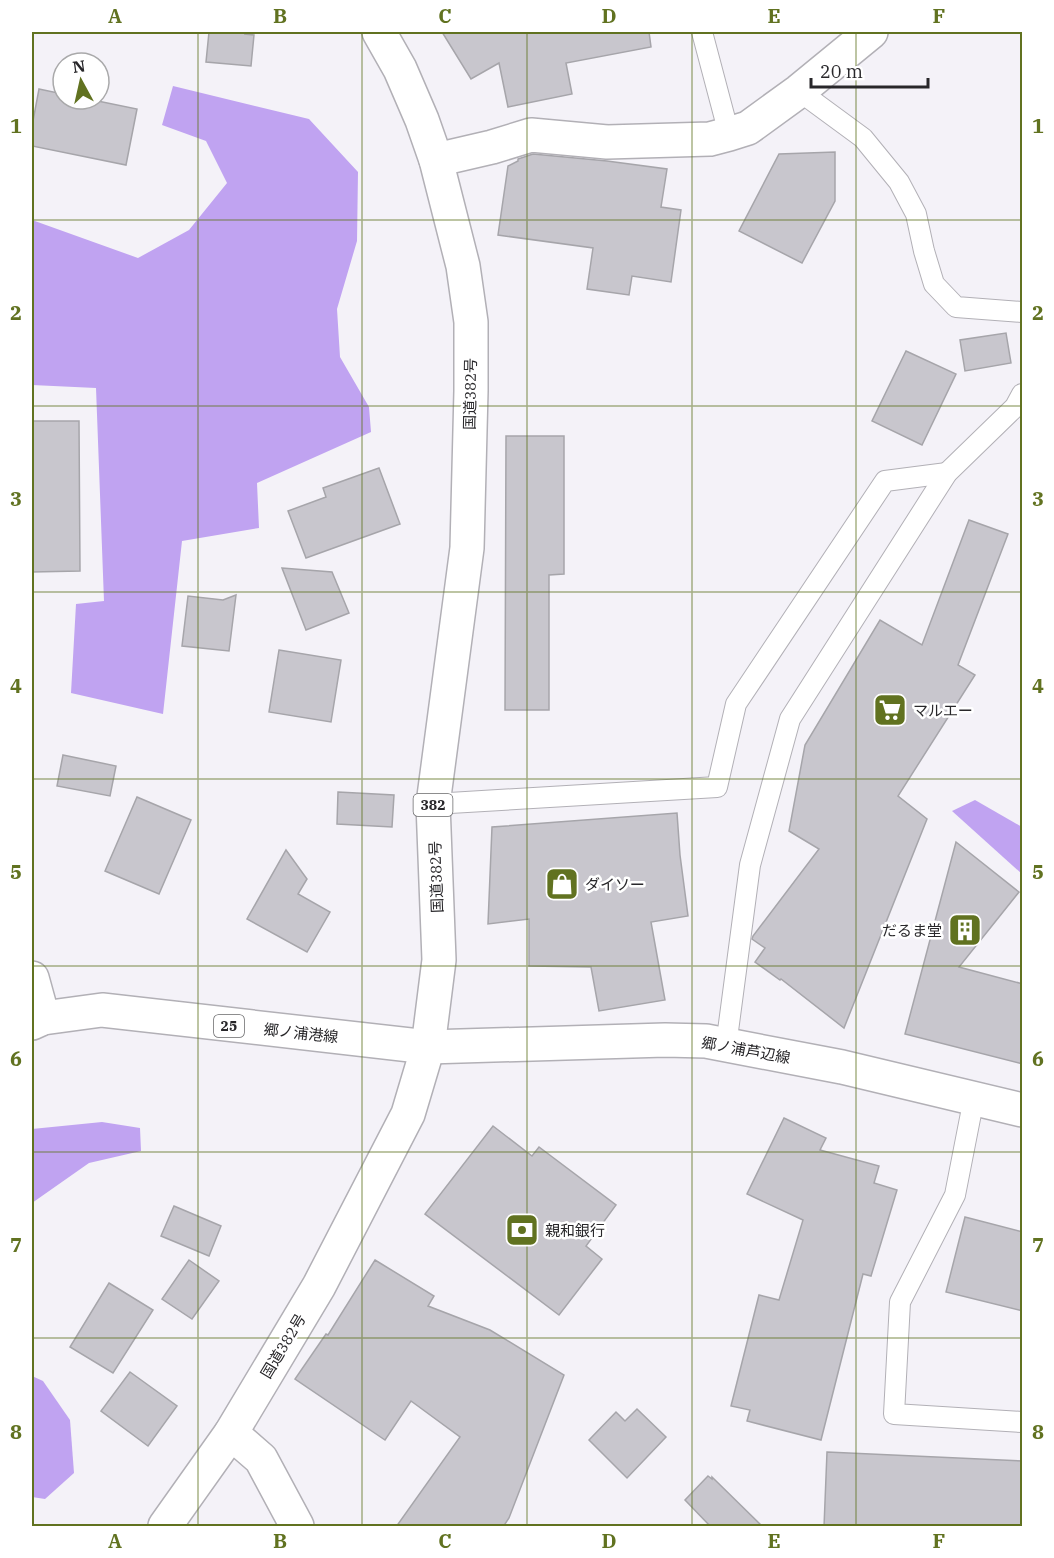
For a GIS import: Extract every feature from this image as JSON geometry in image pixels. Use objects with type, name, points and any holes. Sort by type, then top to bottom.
[{"type":"main road","name":"国道382号","points":[[165,1527],[231,1432],[320,1286],[408,1114],[428,1047],[439,960],[433,804],[467,548],[471,322],[463,266],[436,160],[400,69],[379,32]]},
{"type":"main road","points":[[436,160],[531,135],[606,142],[710,139],[729,134],[748,128],[799,91],[871,32]]},
{"type":"main road","points":[[32,978],[37,1020]]},
{"type":"main road","name":"郷ノ浦港線","points":[[37,1020],[102,1010],[428,1047]]},
{"type":"main road","name":"郷ノ浦芦辺線","points":[[428,1047],[664,1040],[706,1041],[842,1067],[1023,1110]]},
{"type":"main road","points":[[231,1432],[261,1459],[297,1527]]},
{"type":"lane","points":[[702,32],[729,134]]},
{"type":"lane","points":[[799,91],[863,138],[899,182],[916,214],[934,284],[956,307],[1023,312]]},
{"type":"lane","points":[[726,1046],[750,865],[790,718],[947,472],[1015,407],[1023,394]]},
{"type":"lane","points":[[433,804],[717,787],[736,704],[885,481],[947,472]]},
{"type":"lane","points":[[974,1098],[955,1195],[900,1302],[894,1414],[1023,1422]]},
{"type":"shaded area","points":[[173,86],[309,119],[358,172],[357,241],[337,309],[340,357],[369,407],[371,432],[257,483],[259,528],[182,541],[163,714],[71,693],[76,604],[104,601],[96,388],[32,385],[32,220],[138,258],[189,230],[227,183],[206,141],[162,125]]},
{"type":"shaded area","points":[[975,800],[1022,827],[1022,874],[952,811]]},
{"type":"shaded area","points":[[102,1122],[140,1128],[141,1151],[89,1163],[32,1203],[32,1129]]},
{"type":"shaded area","points":[[32,1376],[43,1381],[70,1420],[74,1473],[45,1499],[32,1497]]},
{"type":"building","points":[[209,32],[246,32],[245,34],[254,35],[251,66],[206,62]]},
{"type":"building","points":[[442,32],[649,32],[651,47],[566,63],[572,94],[508,107],[499,63],[471,79]]},
{"type":"building","points":[[39,89],[51,92],[51,111],[111,111],[111,104],[137,109],[126,165],[32,146],[32,126]]},
{"type":"building","points":[[835,152],[835,201],[802,263],[739,231],[779,154]]},
{"type":"building","points":[[533,154],[667,169],[661,207],[681,210],[671,282],[632,276],[629,295],[587,289],[593,248],[498,235],[508,166],[518,159]]},
{"type":"building","points":[[1006,333],[1011,363],[965,371],[960,340]]},
{"type":"building","points":[[906,351],[956,374],[922,445],[872,421]]},
{"type":"building","points":[[32,421],[79,421],[80,571],[32,572]]},
{"type":"building","points":[[506,436],[564,436],[564,574],[549,575],[549,710],[505,710]]},
{"type":"building","points":[[379,468],[400,524],[306,558],[288,511],[326,497],[323,488]]},
{"type":"building","points":[[969,520],[1008,534],[958,665],[975,675],[898,796],[927,819],[844,1028],[781,979],[755,962],[765,948],[752,939],[819,849],[789,831],[805,745],[880,620],[922,645]]},
{"type":"building","points":[[282,568],[332,572],[349,613],[306,630]]},
{"type":"building","points":[[236,595],[229,651],[182,646],[188,596],[223,600]]},
{"type":"building","points":[[279,650],[341,660],[331,722],[269,712]]},
{"type":"building","points":[[63,755],[116,766],[110,796],[57,786]]},
{"type":"building","points":[[338,792],[394,795],[392,827],[337,824]]},
{"type":"building","points":[[137,797],[191,820],[159,894],[105,871]]},
{"type":"building","points":[[677,813],[688,916],[651,922],[665,1000],[599,1011],[591,967],[529,966],[529,919],[488,924],[492,827]]},
{"type":"building","points":[[956,842],[1019,892],[959,967],[1023,984],[1023,1064],[905,1034]]},
{"type":"building","points":[[286,850],[307,879],[298,894],[330,912],[307,952],[247,919]]},
{"type":"building","points":[[784,1118],[826,1138],[820,1150],[879,1166],[874,1183],[897,1190],[871,1276],[863,1274],[821,1440],[747,1421],[750,1410],[731,1406],[759,1295],[779,1300],[803,1220],[747,1194]]},
{"type":"building","name":"親和銀行","points":[[493,1126],[532,1156],[539,1147],[616,1205],[586,1246],[602,1259],[559,1315],[425,1214]]},
{"type":"building","points":[[174,1206],[221,1226],[209,1256],[161,1236]]},
{"type":"building","points":[[965,1217],[1023,1232],[1023,1311],[946,1292]]},
{"type":"building","points":[[189,1260],[219,1281],[192,1319],[162,1299]]},
{"type":"building","points":[[375,1260],[434,1296],[428,1306],[490,1330],[564,1375],[509,1518],[503,1527],[396,1527],[460,1437],[411,1401],[385,1440],[295,1379],[326,1334],[328,1335]]},
{"type":"building","points":[[109,1283],[153,1310],[113,1373],[70,1347]]},
{"type":"building","points":[[130,1372],[177,1406],[148,1446],[101,1411]]},
{"type":"building","points":[[637,1409],[666,1437],[627,1478],[589,1440],[616,1412],[625,1421]]},
{"type":"building","points":[[827,1452],[1023,1461],[1023,1527],[824,1527]]},
{"type":"building","points":[[708,1476],[712,1479],[712,1477],[763,1527],[711,1527],[685,1500]]},
{"type":"place","name":"マルエー","points":[[890,710]]},
{"type":"place","name":"ダイソー","points":[[562,884]]},
{"type":"place","name":"だるま堂","points":[[965,930]]},
{"type":"place","name":"親和銀行","points":[[522,1230]]}]
